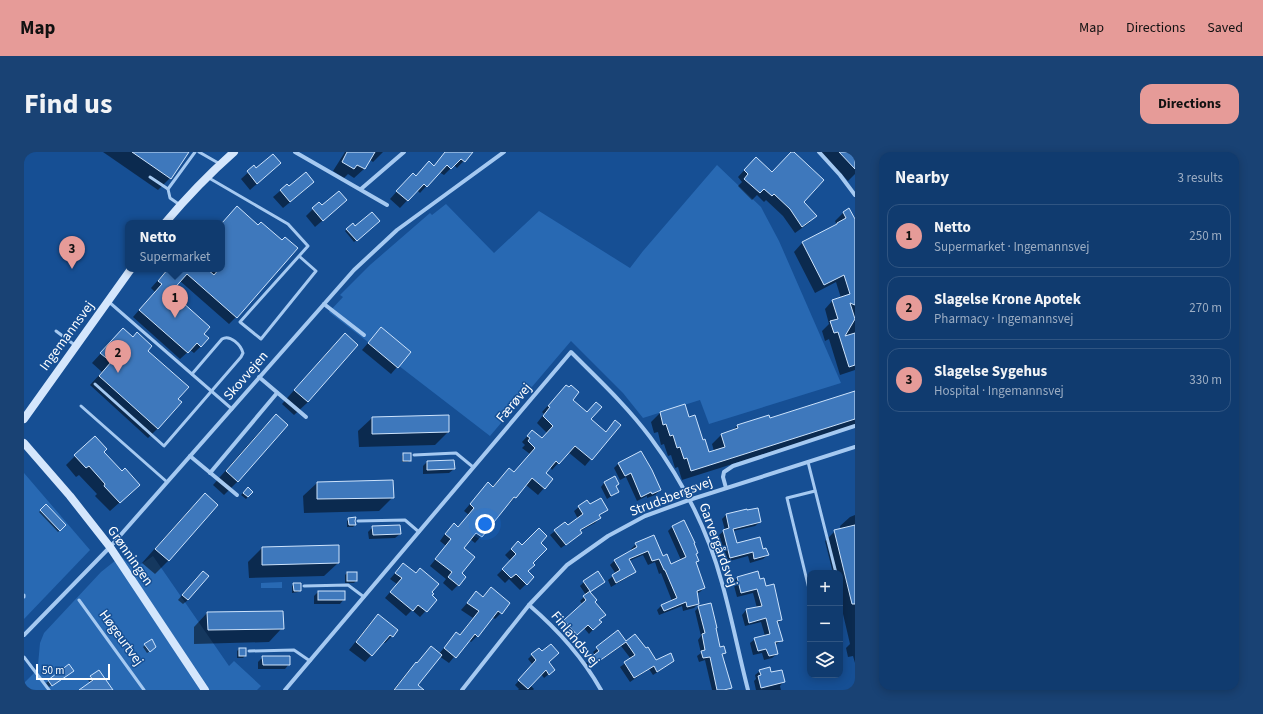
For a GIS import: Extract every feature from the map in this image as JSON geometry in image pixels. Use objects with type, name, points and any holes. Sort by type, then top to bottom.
[{"type":"main road","points":[[168,220],[207,177],[234,152]]},
{"type":"main road","name":"Ingemannsvej","points":[[24,419],[129,272]]},
{"type":"main road","name":"Grønningen","points":[[24,443],[70,496],[110,547],[205,690]]},
{"type":"street","points":[[295,152],[387,205]]},
{"type":"street","points":[[361,190],[404,152]]},
{"type":"street","name":"Skovvejen","points":[[24,635],[110,547],[354,270],[397,230],[504,152]]},
{"type":"street","points":[[819,152],[840,175],[855,195]]},
{"type":"street","points":[[324,304],[364,335]]},
{"type":"street","name":"Færøvej","points":[[285,690],[571,352]]},
{"type":"street","name":"Garvergårdsvej","points":[[571,352],[622,403],[650,436],[689,500],[707,541],[722,582],[748,690]]},
{"type":"street","points":[[259,378],[306,417]]},
{"type":"street","points":[[210,473],[277,393]]},
{"type":"street","points":[[726,488],[723,477],[724,472],[733,466],[855,426]]},
{"type":"street","name":"Strudsbergsvej","points":[[462,690],[529,605],[567,565],[608,536],[645,516],[689,500],[855,447]]},
{"type":"street","points":[[190,456],[237,495]]},
{"type":"street","name":"Finlandsvej","points":[[529,605],[545,619],[578,656],[601,690]]},
{"type":"lane","points":[[168,189],[195,152]]},
{"type":"lane","points":[[199,152],[220,164]]},
{"type":"lane","points":[[150,177],[168,189],[170,198],[180,205]]},
{"type":"lane","points":[[207,177],[288,224],[308,246],[299,256],[240,322],[261,339],[316,271],[299,256]]},
{"type":"lane","points":[[108,301],[232,409]]},
{"type":"lane","points":[[56,331],[76,346]]},
{"type":"lane","points":[[95,384],[164,446],[241,357],[243,353],[242,349],[230,338],[225,337],[192,374]]},
{"type":"lane","points":[[81,406],[167,482]]},
{"type":"lane","points":[[414,455],[456,453],[474,467]]},
{"type":"lane","points":[[808,462],[835,570]]},
{"type":"lane","points":[[807,580],[788,498],[815,491]]},
{"type":"lane","points":[[358,521],[405,520],[419,532]]},
{"type":"lane","points":[[304,586],[348,585],[364,596]]},
{"type":"lane","name":"Høgeurtvej","points":[[79,600],[144,690]]},
{"type":"lane","points":[[249,651],[294,650],[310,661]]},
{"type":"lane","points":[[24,657],[49,690]]},
{"type":"shaded area","points":[[717,165],[761,207],[779,241],[841,383],[709,424],[700,400],[643,418],[623,393],[571,341],[490,436],[329,312],[343,297],[340,295],[370,265],[430,213],[432,215],[446,204],[494,253],[539,211],[630,268]]},
{"type":"shaded area","points":[[24,473],[90,550],[24,619]]},
{"type":"shaded area","points":[[121,556],[134,569],[153,556],[229,666],[234,661],[261,686],[257,690],[24,690],[24,683],[34,673],[38,665],[40,643],[44,633],[101,572]]},
{"type":"shaded area","points":[[282,582],[282,588],[261,588],[261,583]]},
{"type":"building","points":[[132,152],[189,152],[171,179]]},
{"type":"building","points":[[347,152],[375,152],[365,169],[357,165],[354,169],[342,162]]},
{"type":"building","points":[[445,152],[473,152],[465,162],[461,159],[451,169],[447,165],[427,187],[424,184],[408,201],[396,191],[413,173],[416,176],[429,161],[434,166]]},
{"type":"building","points":[[791,152],[794,152],[824,180],[804,202],[817,216],[802,227],[790,209],[774,194],[772,196],[764,189],[760,193],[744,179],[748,174],[744,170],[756,157],[772,172]]},
{"type":"building","points":[[839,152],[855,152],[855,169]]},
{"type":"building","points":[[273,154],[281,163],[257,184],[247,171],[254,165],[256,168]]},
{"type":"building","points":[[306,172],[314,182],[290,202],[280,190],[287,184],[289,186]]},
{"type":"building","points":[[339,191],[347,200],[323,221],[312,208],[319,202],[322,205]]},
{"type":"building","points":[[237,206],[258,225],[261,222],[282,240],[285,237],[298,248],[237,318],[187,274],[171,292],[210,327],[204,334],[209,338],[201,347],[197,343],[188,353],[139,310],[162,284],[158,281],[166,272],[210,272],[214,275],[216,272],[225,272],[225,220]]},
{"type":"building","points":[[849,208],[855,219],[855,305],[850,303],[855,319],[845,336],[855,333],[855,365],[849,367],[838,332],[834,333],[830,321],[838,319],[832,300],[850,294],[844,275],[824,285],[802,242],[846,218],[843,212]]},
{"type":"building","points":[[372,212],[380,221],[357,241],[346,229],[353,223],[355,226]]},
{"type":"building","points":[[381,327],[411,352],[398,368],[368,343]]},
{"type":"building","points":[[123,328],[133,337],[137,332],[152,346],[148,351],[189,387],[178,399],[182,402],[158,429],[99,376],[111,362],[100,353]]},
{"type":"building","points":[[345,333],[358,345],[308,402],[294,390]]},
{"type":"building","points":[[566,385],[569,387],[571,385],[579,392],[573,400],[587,412],[596,402],[602,407],[591,419],[606,432],[615,420],[621,425],[592,460],[575,446],[559,464],[556,461],[546,473],[553,479],[545,489],[532,478],[516,498],[514,497],[482,537],[476,533],[464,548],[475,557],[462,573],[466,577],[459,586],[448,577],[452,572],[435,559],[451,539],[445,534],[454,523],[458,527],[474,508],[470,504],[488,482],[493,487],[509,468],[514,472],[535,448],[528,441],[530,438],[527,436],[532,430],[542,438],[553,426],[543,416],[550,407],[548,406]]},
{"type":"building","points":[[855,391],[855,419],[691,471],[687,458],[684,459],[680,447],[677,448],[673,435],[670,436],[666,424],[663,425],[660,412],[685,404],[689,417],[695,415],[703,440],[705,439],[709,452],[725,447],[721,434],[738,428],[737,425],[769,415],[770,418]]},
{"type":"building","points":[[276,414],[288,425],[238,482],[226,471]]},
{"type":"building","points":[[449,415],[449,432],[372,434],[372,417]]},
{"type":"building","points":[[95,436],[107,449],[104,452],[122,471],[125,468],[140,485],[120,503],[104,486],[105,484],[89,466],[86,468],[74,455]]},
{"type":"building","points":[[641,451],[661,490],[652,494],[651,492],[641,497],[631,473],[625,476],[618,463]]},
{"type":"building","points":[[403,453],[411,453],[411,461],[403,461]]},
{"type":"building","points":[[454,460],[455,469],[427,470],[427,461]]},
{"type":"building","points":[[615,476],[619,484],[616,486],[619,492],[611,496],[604,482]]},
{"type":"building","points":[[393,480],[394,498],[317,499],[317,482]]},
{"type":"building","points":[[248,487],[253,492],[248,497],[243,493]]},
{"type":"building","points":[[205,493],[218,505],[169,561],[155,549]]},
{"type":"building","points":[[601,498],[608,510],[599,515],[601,518],[580,530],[582,533],[566,545],[554,530],[565,522],[568,525],[583,514],[578,506],[587,500],[590,504]]},
{"type":"building","points":[[46,504],[66,525],[60,531],[40,510]]},
{"type":"building","points":[[758,508],[761,522],[733,529],[737,543],[760,537],[763,549],[766,548],[769,555],[754,559],[753,552],[730,558],[723,530],[729,528],[726,514]]},
{"type":"building","points":[[356,517],[356,525],[349,525],[348,518]]},
{"type":"building","points":[[684,520],[695,543],[698,553],[696,554],[699,561],[696,562],[705,588],[697,591],[699,604],[687,607],[686,602],[664,611],[661,605],[677,598],[659,559],[652,561],[648,551],[629,559],[636,572],[616,583],[612,575],[620,570],[614,560],[637,547],[635,543],[654,535],[663,556],[667,554],[671,564],[686,557],[672,526]]},
{"type":"building","points":[[400,525],[401,534],[373,535],[372,526]]},
{"type":"building","points":[[855,525],[855,604],[852,604],[834,530]]},
{"type":"building","points":[[539,528],[547,536],[541,543],[547,549],[533,563],[535,565],[528,571],[534,577],[527,585],[516,574],[511,578],[502,569],[516,554],[511,549],[518,541],[522,545]]},
{"type":"building","points":[[339,545],[339,563],[262,565],[262,547]]},
{"type":"building","points":[[403,563],[416,573],[420,568],[439,584],[432,592],[434,594],[432,595],[437,600],[427,612],[418,605],[413,611],[390,592],[402,578],[395,573]]},
{"type":"building","points":[[203,571],[209,576],[188,600],[182,595]]},
{"type":"building","points":[[598,571],[605,582],[590,592],[597,600],[595,602],[606,615],[599,620],[602,622],[593,630],[588,625],[577,635],[564,620],[586,600],[583,596],[590,591],[583,581]]},
{"type":"building","points":[[758,571],[760,579],[764,578],[766,586],[774,584],[782,620],[777,621],[783,641],[775,642],[778,654],[769,656],[766,649],[758,651],[754,638],[770,634],[766,618],[749,623],[746,609],[762,606],[757,589],[741,593],[737,577]]},
{"type":"building","points":[[347,572],[357,572],[357,581],[347,581]]},
{"type":"building","points":[[293,583],[301,583],[301,591],[294,591]]},
{"type":"building","points":[[491,587],[510,603],[502,614],[498,611],[478,637],[475,634],[456,658],[444,648],[456,632],[460,635],[479,611],[467,603],[476,591],[483,597]]},
{"type":"building","points":[[318,591],[345,591],[345,600],[318,600]]},
{"type":"building","points":[[711,603],[720,647],[724,646],[726,653],[722,654],[732,688],[724,690],[717,690],[710,657],[703,658],[701,651],[705,650],[702,634],[705,633],[698,606]]},
{"type":"building","points":[[283,611],[284,629],[208,630],[207,612]]},
{"type":"building","points":[[378,614],[398,630],[393,637],[390,635],[372,656],[356,642]]},
{"type":"building","points":[[618,630],[626,641],[635,634],[646,648],[648,647],[656,660],[671,653],[674,661],[657,672],[654,666],[634,678],[624,662],[635,655],[626,642],[595,664],[590,658],[599,651],[596,647]]},
{"type":"building","points":[[152,639],[156,647],[150,652],[144,644]]},
{"type":"building","points":[[551,644],[559,653],[549,662],[555,670],[549,675],[546,670],[528,689],[518,680],[536,660],[531,654],[539,648],[542,651]]},
{"type":"building","points":[[431,646],[442,655],[418,685],[424,690],[394,690],[416,662],[417,663]]},
{"type":"building","points":[[239,648],[246,648],[246,656],[239,656]]},
{"type":"building","points":[[262,656],[290,656],[290,665],[263,665]]},
{"type":"building","points":[[69,664],[74,671],[52,686],[48,680]]},
{"type":"building","points":[[770,667],[771,672],[782,670],[785,682],[761,688],[758,676],[761,675],[759,670]]},
{"type":"building","points":[[99,670],[113,690],[79,690],[93,680],[90,676]]},
{"type":"place","name":"Slagelse Sygehus","points":[[72,269]]},
{"type":"place","name":"Netto","points":[[175,318]]},
{"type":"place","name":"Slagelse Krone Apotek","points":[[118,373]]}]
